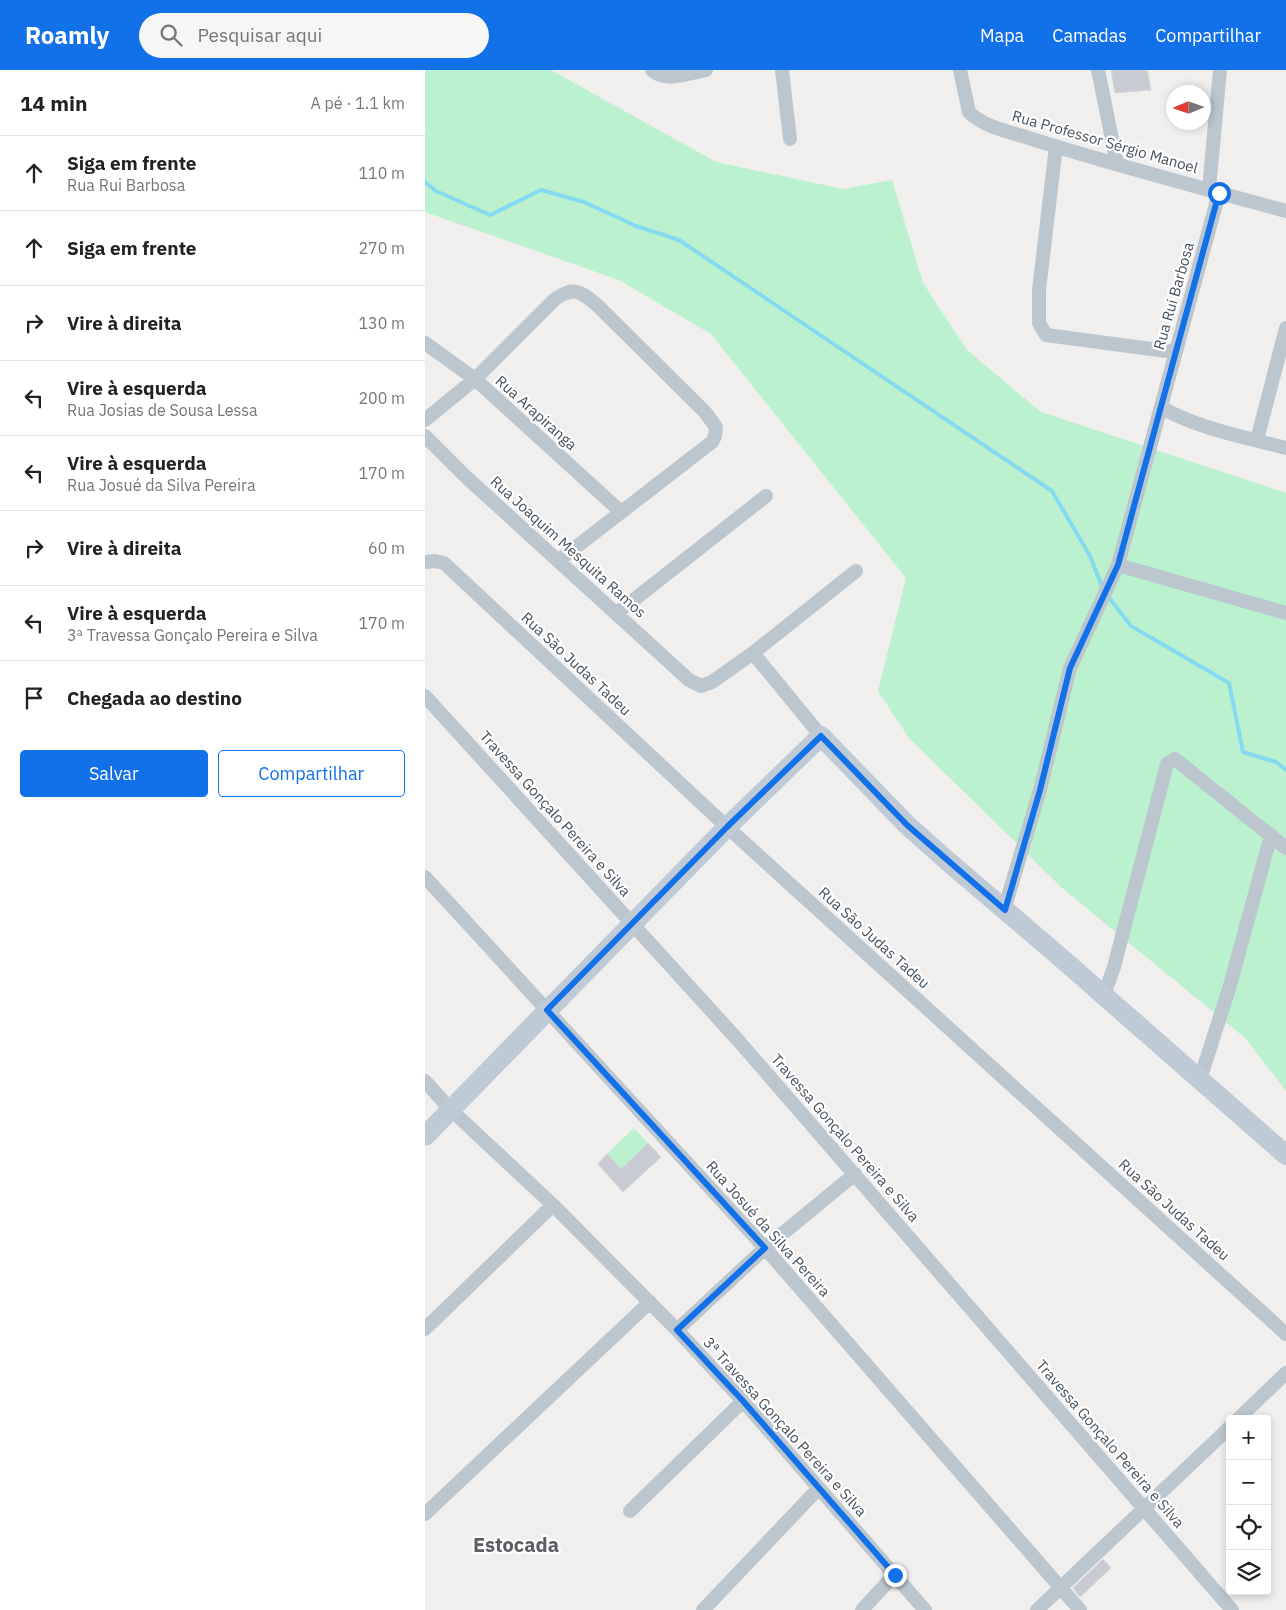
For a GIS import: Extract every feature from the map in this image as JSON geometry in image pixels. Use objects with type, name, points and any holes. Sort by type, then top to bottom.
[{"type":"street","points":[[651,70],[659,75],[667,76],[706,70]]},
{"type":"street","points":[[782,70],[791,139]]},
{"type":"street","name":"Rua Professor Sérgio Manoel","points":[[960,70],[966,105],[973,116],[995,127],[1117,164],[1286,211]]},
{"type":"street","points":[[1098,70],[1117,164]]},
{"type":"street","name":"Rua Rui Barbosa","points":[[1005,910],[1040,790],[1070,668],[1118,565],[1162,408],[1214,191],[1220,70]]},
{"type":"street","points":[[1056,146],[1039,290],[1039,323],[1045,335],[1174,352]]},
{"type":"street","points":[[425,420],[475,379],[540,313],[566,291],[582,293],[597,305],[705,412],[716,427],[715,436],[704,449],[558,561]]},
{"type":"street","points":[[1257,440],[1286,328]]},
{"type":"street","name":"Rua Arapiranga","points":[[425,343],[475,379],[621,512]]},
{"type":"street","points":[[1162,408],[1185,419],[1286,448]]},
{"type":"street","name":"Rua Joaquim Mesquita Ramos","points":[[425,436],[558,561],[689,680],[701,686],[707,685],[753,653]]},
{"type":"street","points":[[617,613],[766,496]]},
{"type":"street","name":"Rua São Judas Tadeu","points":[[425,562],[435,560],[444,563],[727,827],[1286,1334]]},
{"type":"street","points":[[1118,565],[1286,613]]},
{"type":"street","points":[[856,571],[753,653],[821,736],[907,825],[1200,1079],[1281,1145]]},
{"type":"street","name":"Travessa Gonçalo Pereira e Silva","points":[[425,696],[633,924],[855,1174],[1232,1610]]},
{"type":"street","points":[[425,1136],[727,827],[821,736]]},
{"type":"street","points":[[1104,995],[1114,966],[1167,764],[1175,759],[1286,848]]},
{"type":"street","points":[[1200,1079],[1229,989],[1271,835]]},
{"type":"street","name":"Rua Josué da Silva Pereira","points":[[425,877],[765,1248],[1080,1610]]},
{"type":"street","name":"3ª Travessa Gonçalo Pereira e Silva","points":[[425,1081],[451,1109],[553,1205],[677,1330],[743,1401],[925,1610]]},
{"type":"street","points":[[677,1330],[765,1248],[855,1174]]},
{"type":"street","points":[[425,1329],[553,1205]]},
{"type":"street","points":[[425,1514],[650,1302]]},
{"type":"street","points":[[1242,1415],[1286,1373]]},
{"type":"street","points":[[630,1511],[743,1401]]},
{"type":"street","points":[[1037,1610],[1226,1430]]},
{"type":"street","points":[[703,1610],[818,1489]]},
{"type":"street","points":[[862,1610],[895,1575]]},
{"type":"green space","points":[[425,70],[551,70],[716,162],[843,189],[892,180],[923,283],[967,350],[1041,412],[1286,493],[1286,1091],[1245,1038],[1062,888],[909,738],[878,691],[906,578],[711,334],[619,280],[425,212]]},
{"type":"green space","points":[[634,1128],[648,1143],[621,1169],[607,1154]]},
{"type":"building","points":[[1111,70],[1147,70],[1151,90],[1115,93]]},
{"type":"building","points":[[648,1143],[661,1157],[623,1192],[598,1164],[607,1154],[621,1169]]},
{"type":"building","points":[[1103,1559],[1111,1568],[1080,1597],[1073,1588]]},
{"type":"waterway","points":[[425,182],[436,191],[490,215],[541,190],[584,202],[636,226],[679,240],[1052,491],[1090,556],[1103,589]]},
{"type":"waterway","points":[[1107,595],[1131,626],[1229,683],[1243,752],[1276,762],[1286,770]]},
{"type":"district","name":"Estocada","points":[[516,1545]]},
{"type":"route","points":[[895,1575],[743,1401],[677,1330],[765,1248],[547,1010],[727,827],[821,736],[907,825],[1005,910],[1040,790],[1070,668],[1118,565],[1162,408],[1174,352],[1219,193]]}]
